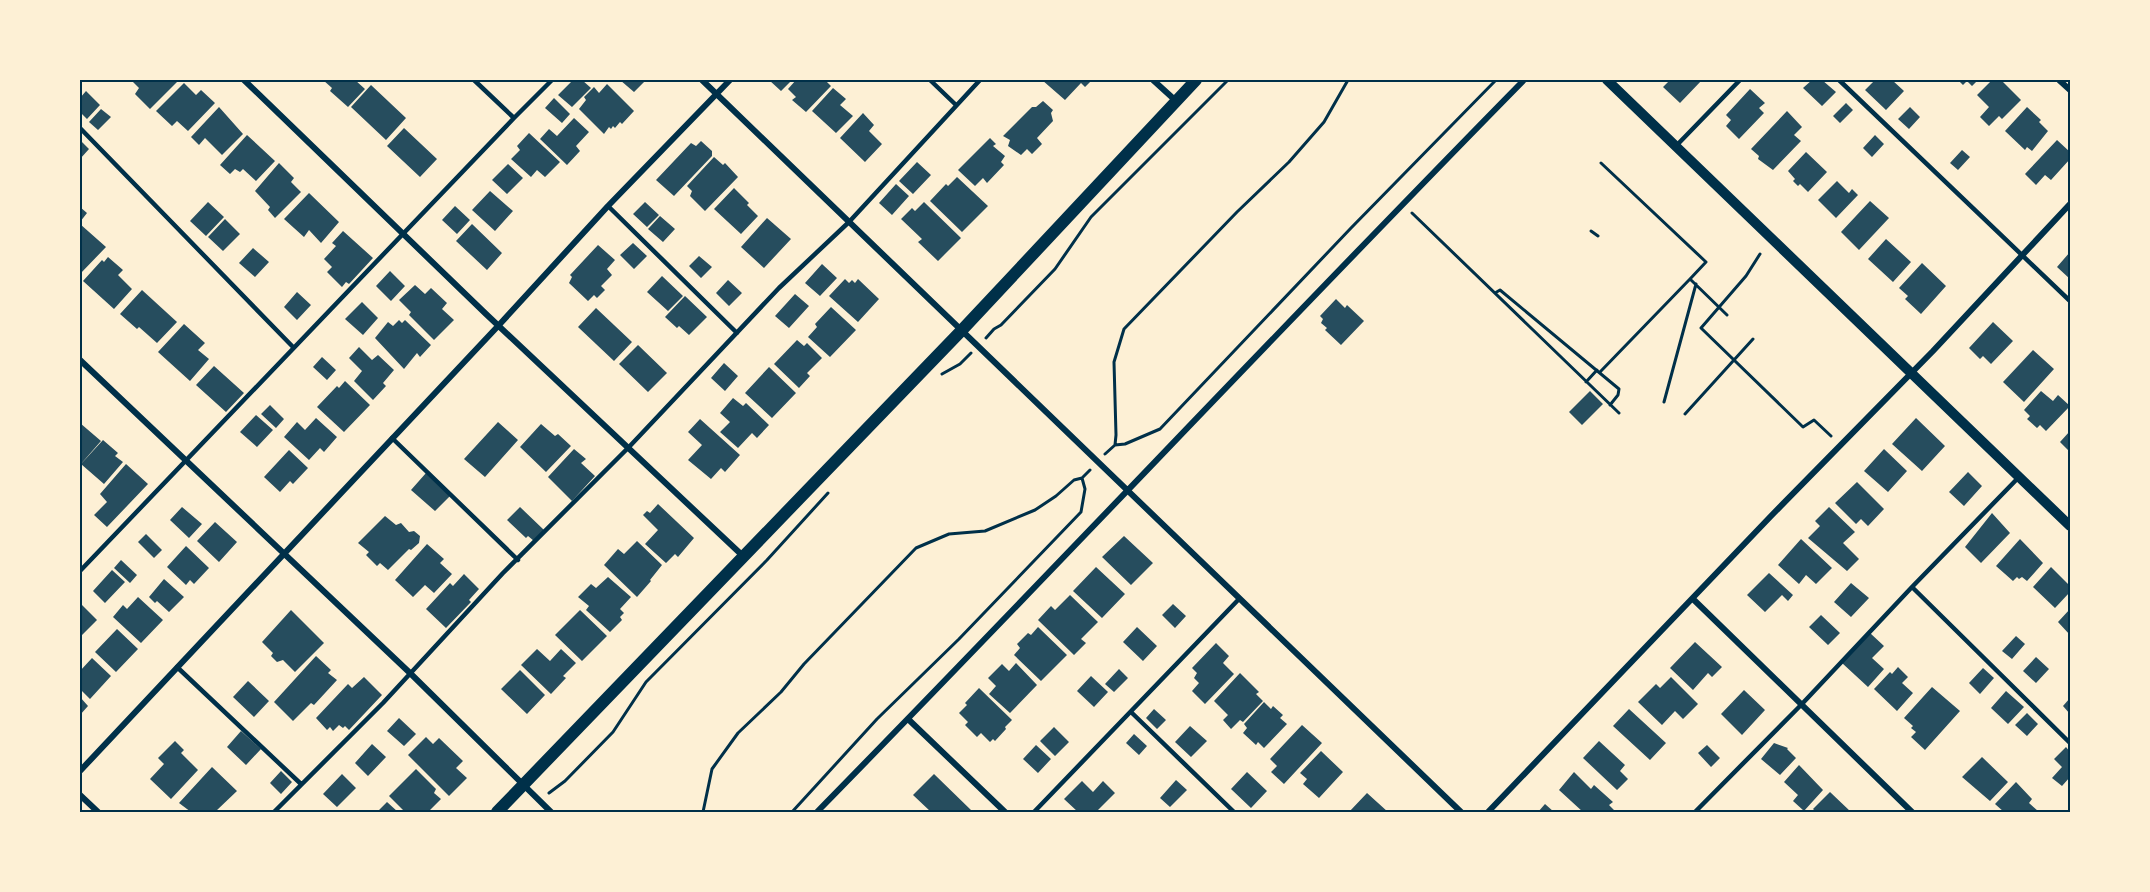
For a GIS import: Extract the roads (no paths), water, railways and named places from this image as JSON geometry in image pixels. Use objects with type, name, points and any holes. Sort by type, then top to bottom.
[{"type":"main road","points":[[496,813],[962,330],[1196,80]]},
{"type":"street","points":[[244,80],[499,326],[743,556]]},
{"type":"street","points":[[702,80],[1461,813]]},
{"type":"street","points":[[80,771],[499,326],[608,206],[730,80]]},
{"type":"street","points":[[1153,80],[1175,100]]},
{"type":"street","points":[[817,813],[1402,203],[1524,80]]},
{"type":"street","points":[[1607,80],[2070,526]]},
{"type":"street","points":[[2059,80],[2070,90]]},
{"type":"street","points":[[1488,813],[1771,516],[1912,373],[2070,204]]},
{"type":"street","points":[[80,360],[410,673],[551,813]]},
{"type":"street","points":[[1693,599],[1912,813]]},
{"type":"street","points":[[908,719],[1005,813]]},
{"type":"street","points":[[80,795],[98,813]]},
{"type":"lane","points":[[474,80],[514,118]]},
{"type":"lane","points":[[80,570],[293,346],[552,80]]},
{"type":"lane","points":[[930,80],[955,104]]},
{"type":"lane","points":[[274,813],[383,703],[779,288],[849,222],[955,104],[980,80]]},
{"type":"lane","points":[[1676,146],[1740,80]]},
{"type":"lane","points":[[1839,80],[2070,301]]},
{"type":"lane","points":[[80,128],[293,346]]},
{"type":"lane","points":[[608,206],[737,333]]},
{"type":"lane","points":[[392,438],[518,560]]},
{"type":"lane","points":[[1695,813],[2019,477]]},
{"type":"lane","points":[[1912,587],[2070,743]]},
{"type":"lane","points":[[1035,813],[1239,599]]},
{"type":"lane","points":[[177,668],[301,784]]},
{"type":"lane","points":[[1131,712],[1234,813]]}]
